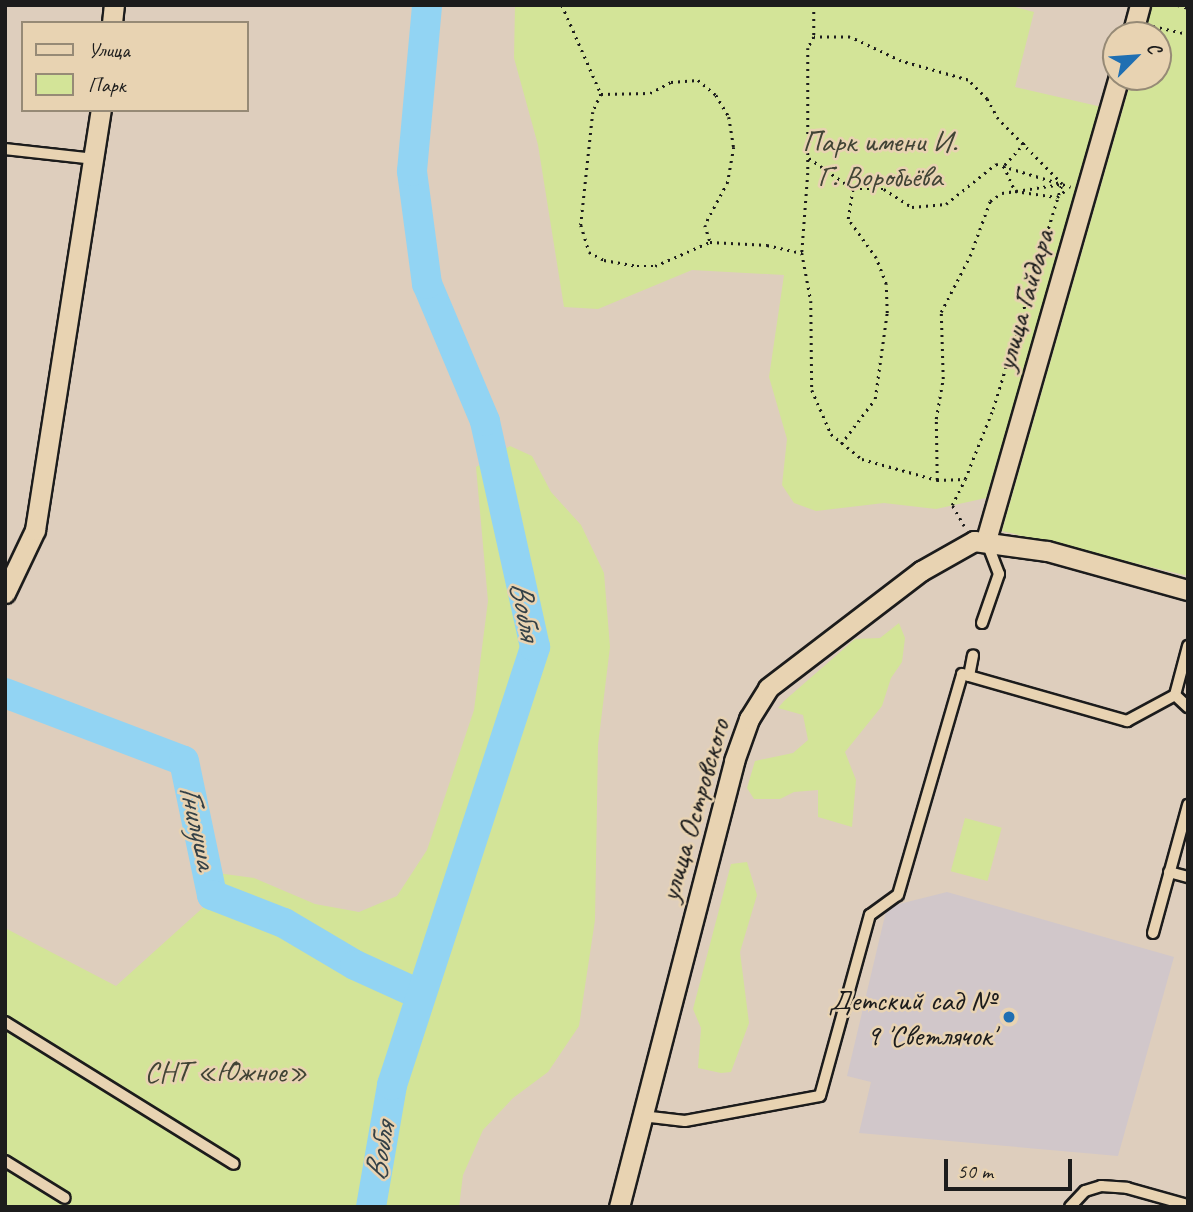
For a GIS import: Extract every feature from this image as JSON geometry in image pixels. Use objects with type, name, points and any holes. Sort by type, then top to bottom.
[{"type":"street","name":"улица Гайдара","points":[[980,541],[1115,91]]},
{"type":"street","points":[[5,593],[35,530],[101,112]]},
{"type":"street","points":[[980,541],[1048,551],[1188,590]]},
{"type":"street","name":"улица Островского","points":[[618,1207],[749,719],[768,688],[847,624],[921,571],[980,541]]},
{"type":"lane","points":[[5,149],[94,159]]},
{"type":"lane","points":[[980,541],[999,574],[982,623]]},
{"type":"lane","points":[[642,1116],[685,1121],[820,1096],[870,915],[898,895],[962,674],[1127,721],[1175,695],[1188,646]]},
{"type":"lane","points":[[969,676],[973,655]]},
{"type":"lane","points":[[1175,695],[1188,707]]},
{"type":"lane","points":[[1153,933],[1188,805]]},
{"type":"lane","points":[[1169,872],[1188,877]]},
{"type":"lane","points":[[5,1022],[234,1164]]},
{"type":"lane","points":[[5,1161],[65,1198]]},
{"type":"lane","points":[[1070,1207],[1085,1191],[1101,1186],[1127,1188],[1188,1205]]},
{"type":"path","points":[[562,5],[601,94],[593,112],[580,225],[589,252],[604,260],[655,266],[710,242],[802,253]]},
{"type":"path","points":[[814,5],[814,37],[808,48],[808,158],[802,253],[811,300],[812,390],[820,413],[841,444],[862,458],[937,480],[965,479]]},
{"type":"path","points":[[1178,5],[1188,8]]},
{"type":"path","points":[[814,37],[850,37],[901,61],[968,80],[1062,184]]},
{"type":"path","points":[[601,94],[650,93],[671,82],[698,80],[716,95],[729,117],[734,147],[728,183],[705,225],[710,242]]},
{"type":"path","points":[[1004,166],[1025,143]]},
{"type":"path","points":[[808,158],[853,189],[884,189],[912,207],[946,204],[996,164],[1062,184]]},
{"type":"path","points":[[1004,166],[1015,191]]},
{"type":"path","points":[[937,480],[936,419],[943,379],[941,312],[970,256],[990,201],[1015,191],[1062,184]]},
{"type":"path","points":[[980,541],[952,505],[992,409],[1062,184]]},
{"type":"path","points":[[1015,191],[1057,197],[1071,187]]},
{"type":"path","points":[[841,444],[875,400],[887,313],[886,284],[877,258],[848,219],[853,189]]},
{"type":"shaded area","name":"Детский сад № 9 'Светлячок'","points":[[947,892],[1174,957],[1118,1156],[859,1133],[871,1082],[847,1076],[887,907]]},
{"type":"green space","name":"Парк имени И. Г. Воробьёва","points":[[515,5],[1008,5],[1034,12],[1015,87],[1102,107],[986,498],[936,509],[884,503],[816,511],[794,503],[782,485],[787,439],[769,377],[784,275],[692,270],[598,309],[564,307],[538,145],[514,58]]},
{"type":"green space","points":[[1152,5],[1188,5],[1188,576],[1002,531],[1128,91],[1172,91],[1172,21],[1148,21]]},
{"type":"green space","name":"СНТ «Южное»","points":[[510,446],[532,456],[551,492],[581,525],[604,573],[610,647],[598,745],[595,920],[579,1026],[548,1072],[513,1098],[483,1130],[463,1175],[459,1207],[5,1207],[5,928],[116,986],[207,904],[217,873],[254,878],[315,904],[359,912],[397,896],[427,850],[474,710],[488,601],[476,467]]},
{"type":"green space","points":[[899,623],[905,638],[902,662],[891,678],[882,706],[845,752],[856,780],[852,827],[818,817],[818,790],[794,792],[780,799],[754,799],[747,788],[755,761],[793,753],[808,740],[803,715],[778,708],[855,639],[880,638]]},
{"type":"green space","points":[[965,818],[1002,828],[987,881],[951,871]]},
{"type":"green space","points":[[747,862],[757,895],[740,952],[749,1023],[731,1072],[721,1073],[698,1068],[701,1028],[693,1009],[731,864]]},
{"type":"waterway","name":"Вобля","points":[[371,1207],[392,1085],[535,647],[485,421],[427,284],[412,171],[427,5]]},
{"type":"waterway","name":"Гнилуша","points":[[5,693],[184,761],[212,895],[284,923],[355,965],[421,995]]},
{"type":"place","name":"Детский сад № 9 'Светлячок'","points":[[1009,1017]]}]
